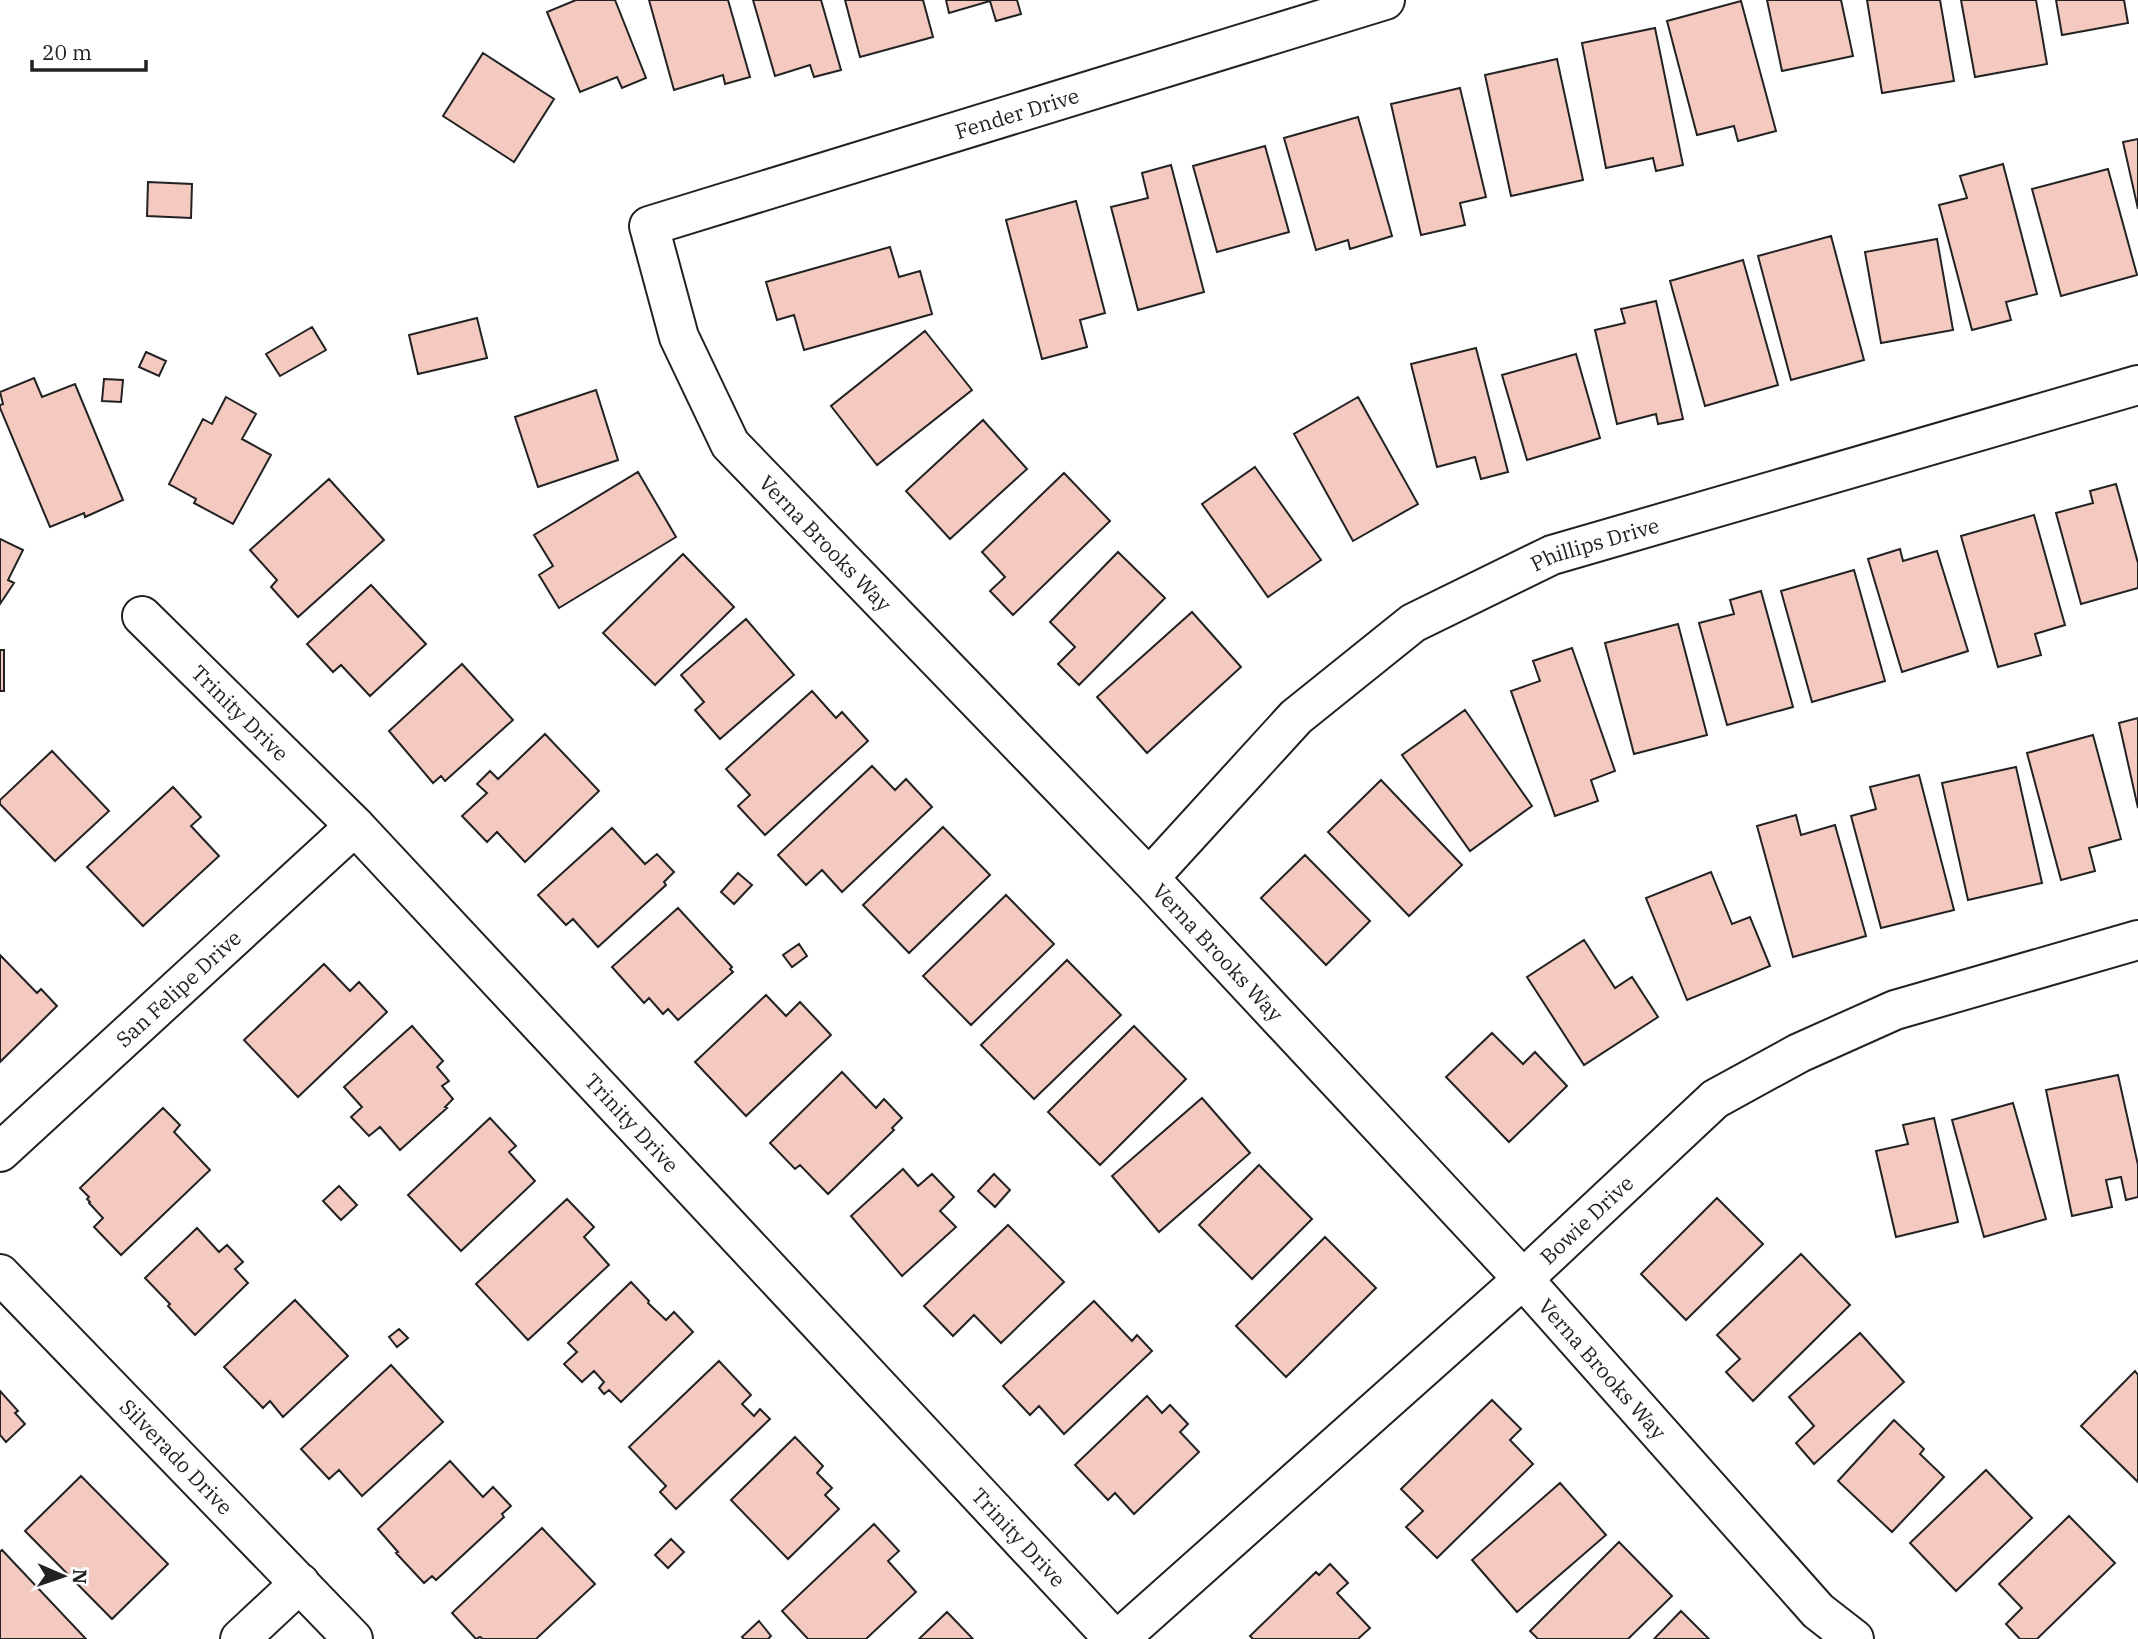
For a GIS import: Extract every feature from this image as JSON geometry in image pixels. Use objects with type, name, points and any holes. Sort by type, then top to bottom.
[{"type":"street","name":"Fender Drive","points":[[649,226],[1326,9],[1385,0]]},
{"type":"street","name":"Verna Brooks Way","points":[[649,226],[679,337],[730,444],[1149,878],[1523,1279],[1818,1611],[1854,1639]]},
{"type":"street","name":"Phillips Drive","points":[[1149,878],[1296,717],[1424,617],[1552,555],[2138,385]]},
{"type":"street","name":"Trinity Drive","points":[[142,616],[355,826],[1116,1639]]},
{"type":"street","name":"San Felipe Drive","points":[[0,1153],[355,826]]},
{"type":"street","name":"Bowie Drive","points":[[1116,1639],[1523,1279],[1715,1099],[1799,1053],[1895,1010],[2138,940]]},
{"type":"street","name":"Silverado Drive","points":[[0,1274],[353,1639]]},
{"type":"street","points":[[240,1639],[300,1583]]},
{"type":"building","points":[[576,0],[615,0],[646,78],[622,88],[617,77],[580,92],[547,12]]},
{"type":"building","points":[[649,0],[728,0],[750,77],[725,84],[723,75],[674,90]]},
{"type":"building","points":[[753,0],[821,0],[841,70],[814,77],[810,65],[775,76]]},
{"type":"building","points":[[845,0],[923,0],[933,37],[860,57]]},
{"type":"building","points":[[946,0],[1017,0],[1021,14],[996,21],[990,1],[949,13]]},
{"type":"building","points":[[1767,0],[1841,0],[1853,56],[1782,71]]},
{"type":"building","points":[[1867,0],[1940,0],[1954,81],[1882,93]]},
{"type":"building","points":[[1961,0],[2036,0],[2047,64],[1975,77]]},
{"type":"building","points":[[2056,0],[2124,0],[2128,23],[2062,35]]},
{"type":"building","points":[[1741,1],[1776,131],[1738,141],[1734,126],[1697,135],[1667,21]]},
{"type":"building","points":[[1655,28],[1683,165],[1656,171],[1653,158],[1606,168],[1582,43]]},
{"type":"building","points":[[483,53],[554,99],[514,162],[443,116]]},
{"type":"building","points":[[1557,59],[1583,180],[1511,196],[1485,75]]},
{"type":"building","points":[[1460,88],[1486,197],[1460,203],[1465,225],[1421,235],[1391,104]]},
{"type":"building","points":[[1358,117],[1392,236],[1350,249],[1348,240],[1316,250],[1284,138]]},
{"type":"building","points":[[2138,139],[2138,209],[2123,142]]},
{"type":"building","points":[[1265,146],[1289,232],[1217,252],[1193,166]]},
{"type":"building","points":[[2003,164],[2037,294],[2006,302],[2011,320],[1972,330],[1939,205],[1967,198],[1960,176]]},
{"type":"building","points":[[1171,165],[1204,292],[1138,310],[1111,207],[1148,198],[1142,173]]},
{"type":"building","points":[[2108,169],[2137,275],[2061,296],[2032,189]]},
{"type":"building","points":[[148,182],[192,184],[191,218],[147,216]]},
{"type":"building","points":[[1076,201],[1105,313],[1080,320],[1087,347],[1042,359],[1006,220]]},
{"type":"building","points":[[1831,236],[1864,360],[1791,380],[1758,256]]},
{"type":"building","points":[[1937,239],[1953,330],[1881,343],[1865,252]]},
{"type":"building","points":[[890,247],[899,277],[920,271],[932,314],[804,350],[794,315],[777,320],[766,282]]},
{"type":"building","points":[[1743,260],[1778,385],[1705,406],[1670,281]]},
{"type":"building","points":[[1656,301],[1683,419],[1658,424],[1656,414],[1617,424],[1595,330],[1625,323],[1621,309]]},
{"type":"building","points":[[477,318],[487,358],[418,374],[409,335]]},
{"type":"building","points":[[312,327],[326,350],[280,376],[266,354]]},
{"type":"building","points":[[925,331],[972,390],[877,465],[831,406]]},
{"type":"building","points":[[1476,348],[1508,472],[1481,479],[1475,457],[1437,467],[1411,364]]},
{"type":"building","points":[[146,352],[166,361],[159,376],[139,367]]},
{"type":"building","points":[[1576,354],[1600,438],[1527,460],[1502,375]]},
{"type":"building","points":[[34,378],[42,397],[75,384],[123,500],[85,517],[84,513],[50,527],[0,408],[3,404],[0,392]]},
{"type":"building","points":[[104,379],[123,380],[121,402],[102,401]]},
{"type":"building","points":[[596,390],[618,460],[538,487],[515,417]]},
{"type":"building","points":[[226,397],[256,414],[242,439],[271,455],[233,524],[194,503],[196,499],[169,484],[203,419],[212,424]]},
{"type":"building","points":[[1358,397],[1418,504],[1353,541],[1294,434]]},
{"type":"building","points":[[983,420],[1027,469],[950,539],[906,491]]},
{"type":"building","points":[[1255,467],[1321,560],[1268,597],[1202,504]]},
{"type":"building","points":[[638,472],[676,537],[559,608],[539,575],[553,566],[534,535]]},
{"type":"building","points":[[1064,473],[1110,521],[1013,615],[990,591],[1005,577],[982,552]]},
{"type":"building","points":[[329,479],[384,540],[298,617],[271,587],[277,580],[250,550]]},
{"type":"building","points":[[2116,484],[2138,563],[2138,588],[2081,604],[2056,513],[2093,503],[2090,491]]},
{"type":"building","points":[[2034,515],[2065,625],[2035,634],[2041,655],[1998,667],[1961,536]]},
{"type":"building","points":[[0,539],[23,550],[8,580],[14,583],[0,604]]},
{"type":"building","points":[[1900,549],[1903,561],[1937,551],[1968,651],[1902,672],[1868,559]]},
{"type":"building","points":[[1118,552],[1165,598],[1079,685],[1058,664],[1075,647],[1050,622]]},
{"type":"building","points":[[683,554],[734,607],[655,685],[603,633]]},
{"type":"building","points":[[1854,570],[1885,681],[1812,702],[1781,591]]},
{"type":"building","points":[[371,585],[426,644],[370,696],[341,665],[333,672],[307,644]]},
{"type":"building","points":[[1761,591],[1793,707],[1727,725],[1699,623],[1734,614],[1730,600]]},
{"type":"building","points":[[1192,612],[1241,667],[1147,753],[1097,697]]},
{"type":"building","points":[[746,619],[794,675],[720,739],[695,710],[704,702],[681,675]]},
{"type":"building","points":[[1678,624],[1707,735],[1634,754],[1605,643]]},
{"type":"building","points":[[1572,648],[1615,771],[1591,780],[1598,801],[1555,816],[1511,691],[1540,681],[1533,661]]},
{"type":"building","points":[[0,650],[4,650],[4,691],[0,691]]},
{"type":"building","points":[[462,664],[513,720],[445,781],[441,776],[433,783],[389,731]]},
{"type":"building","points":[[812,691],[836,718],[842,712],[868,741],[765,835],[738,806],[750,795],[726,769]]},
{"type":"building","points":[[1465,710],[1532,806],[1470,851],[1402,755]]},
{"type":"building","points":[[2138,718],[2138,808],[2119,723]]},
{"type":"building","points":[[545,734],[599,791],[525,862],[497,832],[487,842],[462,816],[487,793],[477,784],[490,771],[498,779]]},
{"type":"building","points":[[2093,735],[2121,839],[2089,848],[2095,871],[2061,880],[2027,753]]},
{"type":"building","points":[[52,751],[109,811],[55,861],[0,804],[0,800]]},
{"type":"building","points":[[872,766],[895,790],[906,779],[932,807],[842,892],[822,870],[806,885],[778,855]]},
{"type":"building","points":[[2016,767],[2042,883],[1968,900],[1942,783]]},
{"type":"building","points":[[1919,775],[1954,910],[1881,928],[1851,816],[1876,809],[1870,787]]},
{"type":"building","points":[[1381,780],[1462,865],[1409,916],[1328,832]]},
{"type":"building","points":[[173,787],[201,817],[191,826],[219,856],[143,926],[87,867]]},
{"type":"building","points":[[1796,815],[1801,835],[1835,825],[1866,936],[1793,957],[1757,826]]},
{"type":"building","points":[[943,827],[990,875],[909,953],[863,905]]},
{"type":"building","points":[[612,828],[645,864],[657,854],[674,872],[664,882],[666,885],[598,947],[573,919],[566,925],[538,895]]},
{"type":"building","points":[[1305,855],[1370,921],[1326,965],[1261,898]]},
{"type":"building","points":[[1711,872],[1732,924],[1750,917],[1770,966],[1687,1000],[1646,898]]},
{"type":"building","points":[[738,873],[752,885],[734,904],[721,892]]},
{"type":"building","points":[[1006,895],[1054,944],[971,1025],[923,976]]},
{"type":"building","points":[[678,908],[732,967],[730,969],[733,972],[678,1020],[668,1009],[663,1014],[649,998],[644,1003],[612,967]]},
{"type":"building","points":[[1584,940],[1615,988],[1632,977],[1658,1017],[1584,1065],[1527,977]]},
{"type":"building","points":[[799,944],[807,956],[792,967],[783,955]]},
{"type":"building","points":[[0,955],[37,993],[41,989],[57,1006],[0,1062]]},
{"type":"building","points":[[1067,960],[1121,1015],[1034,1099],[981,1045]]},
{"type":"building","points":[[324,964],[350,991],[359,982],[387,1012],[298,1097],[244,1040]]},
{"type":"building","points":[[766,995],[786,1016],[800,1002],[831,1035],[746,1116],[695,1062]]},
{"type":"building","points":[[412,1026],[443,1061],[437,1067],[449,1081],[442,1086],[453,1099],[445,1107],[447,1108],[400,1150],[380,1127],[369,1136],[351,1117],[362,1107],[344,1087]]},
{"type":"building","points":[[1134,1026],[1186,1079],[1100,1165],[1048,1112]]},
{"type":"building","points":[[1492,1033],[1523,1064],[1535,1052],[1567,1086],[1509,1142],[1446,1077]]},
{"type":"building","points":[[842,1072],[876,1108],[884,1099],[902,1118],[892,1128],[894,1130],[828,1194],[800,1165],[795,1169],[770,1143]]},
{"type":"building","points":[[2118,1075],[2138,1165],[2138,1197],[2126,1200],[2121,1177],[2106,1180],[2112,1207],[2072,1216],[2046,1090]]},
{"type":"building","points":[[1202,1098],[1250,1153],[1159,1232],[1112,1176]]},
{"type":"building","points":[[2013,1103],[2046,1219],[1984,1237],[1952,1120]]},
{"type":"building","points":[[163,1108],[180,1125],[174,1132],[210,1170],[121,1255],[94,1227],[103,1218],[80,1188]]},
{"type":"building","points":[[490,1118],[516,1146],[509,1152],[535,1181],[461,1251],[408,1195]]},
{"type":"building","points":[[1934,1118],[1958,1222],[1896,1237],[1876,1151],[1908,1144],[1903,1125]]},
{"type":"building","points":[[1259,1165],[1312,1219],[1252,1279],[1199,1225]]},
{"type":"building","points":[[903,1169],[918,1186],[932,1174],[954,1197],[940,1211],[956,1227],[902,1276],[851,1216]]},
{"type":"building","points":[[994,1174],[1010,1190],[995,1207],[978,1191]]},
{"type":"building","points":[[339,1186],[357,1205],[341,1220],[323,1201]]},
{"type":"building","points":[[1717,1198],[1763,1244],[1686,1320],[1641,1274]]},
{"type":"building","points":[[567,1199],[594,1227],[584,1237],[609,1265],[528,1340],[476,1284]]},
{"type":"building","points":[[1008,1225],[1064,1282],[1001,1343],[974,1315],[953,1336],[924,1306]]},
{"type":"building","points":[[197,1228],[219,1252],[227,1245],[243,1262],[235,1269],[248,1283],[195,1335],[145,1278]]},
{"type":"building","points":[[1325,1237],[1376,1288],[1286,1377],[1236,1326]]},
{"type":"building","points":[[1801,1254],[1850,1305],[1753,1401],[1726,1372],[1740,1359],[1717,1335]]},
{"type":"building","points":[[631,1282],[666,1320],[674,1312],[693,1332],[621,1402],[609,1390],[604,1394],[599,1388],[604,1382],[594,1371],[582,1382],[564,1364],[577,1352],[568,1343]]},
{"type":"building","points":[[295,1300],[348,1356],[283,1417],[270,1401],[263,1408],[224,1367]]},
{"type":"building","points":[[1094,1301],[1132,1341],[1137,1335],[1152,1351],[1064,1434],[1039,1406],[1030,1415],[1003,1386]]},
{"type":"building","points":[[399,1329],[408,1338],[397,1347],[389,1337]]},
{"type":"building","points":[[1860,1333],[1904,1382],[1814,1464],[1796,1443],[1814,1426],[1789,1397]]},
{"type":"building","points":[[719,1361],[751,1395],[742,1404],[754,1416],[760,1409],[770,1419],[676,1509],[660,1492],[666,1486],[629,1447]]},
{"type":"building","points":[[391,1365],[443,1422],[362,1496],[339,1470],[329,1479],[301,1449]]},
{"type":"building","points":[[2135,1371],[2138,1375],[2138,1482],[2081,1426]]},
{"type":"building","points":[[0,1391],[18,1411],[15,1413],[25,1424],[6,1442],[0,1435]]},
{"type":"building","points":[[1147,1396],[1162,1413],[1170,1405],[1188,1424],[1180,1432],[1199,1452],[1134,1514],[1115,1493],[1108,1500],[1075,1465]]},
{"type":"building","points":[[1492,1400],[1521,1429],[1510,1440],[1533,1464],[1437,1558],[1406,1527],[1423,1511],[1401,1489]]},
{"type":"building","points":[[1894,1420],[1924,1449],[1920,1454],[1944,1477],[1892,1532],[1838,1481]]},
{"type":"building","points":[[795,1437],[823,1466],[817,1473],[832,1488],[825,1495],[839,1509],[788,1559],[731,1500]]},
{"type":"building","points":[[450,1461],[483,1497],[493,1487],[511,1506],[502,1514],[504,1517],[436,1580],[432,1576],[424,1583],[378,1529]]},
{"type":"building","points":[[1986,1470],[2032,1518],[1956,1591],[1910,1543]]},
{"type":"building","points":[[81,1476],[168,1564],[112,1619],[25,1531]]},
{"type":"building","points":[[1560,1483],[1606,1535],[1517,1612],[1472,1560]]},
{"type":"building","points":[[2069,1516],[2115,1563],[2037,1639],[2020,1639],[2006,1624],[2022,1608],[1999,1584]]},
{"type":"building","points":[[874,1524],[899,1551],[888,1561],[916,1592],[866,1639],[808,1639],[782,1611]]},
{"type":"building","points":[[542,1528],[595,1584],[536,1639],[476,1639],[452,1613]]},
{"type":"building","points":[[671,1539],[684,1552],[668,1568],[655,1555]]},
{"type":"building","points":[[1619,1542],[1672,1596],[1628,1639],[1538,1639],[1530,1631]]},
{"type":"building","points":[[2,1550],[86,1639],[0,1639]]},
{"type":"building","points":[[1330,1564],[1348,1583],[1337,1593],[1370,1628],[1358,1639],[1253,1639],[1250,1636],[1316,1572],[1319,1575]]},
{"type":"building","points":[[1681,1611],[1709,1639],[1654,1639]]},
{"type":"building","points":[[947,1612],[973,1639],[919,1639]]},
{"type":"building","points":[[759,1621],[771,1636],[768,1639],[744,1639],[742,1637]]}]
